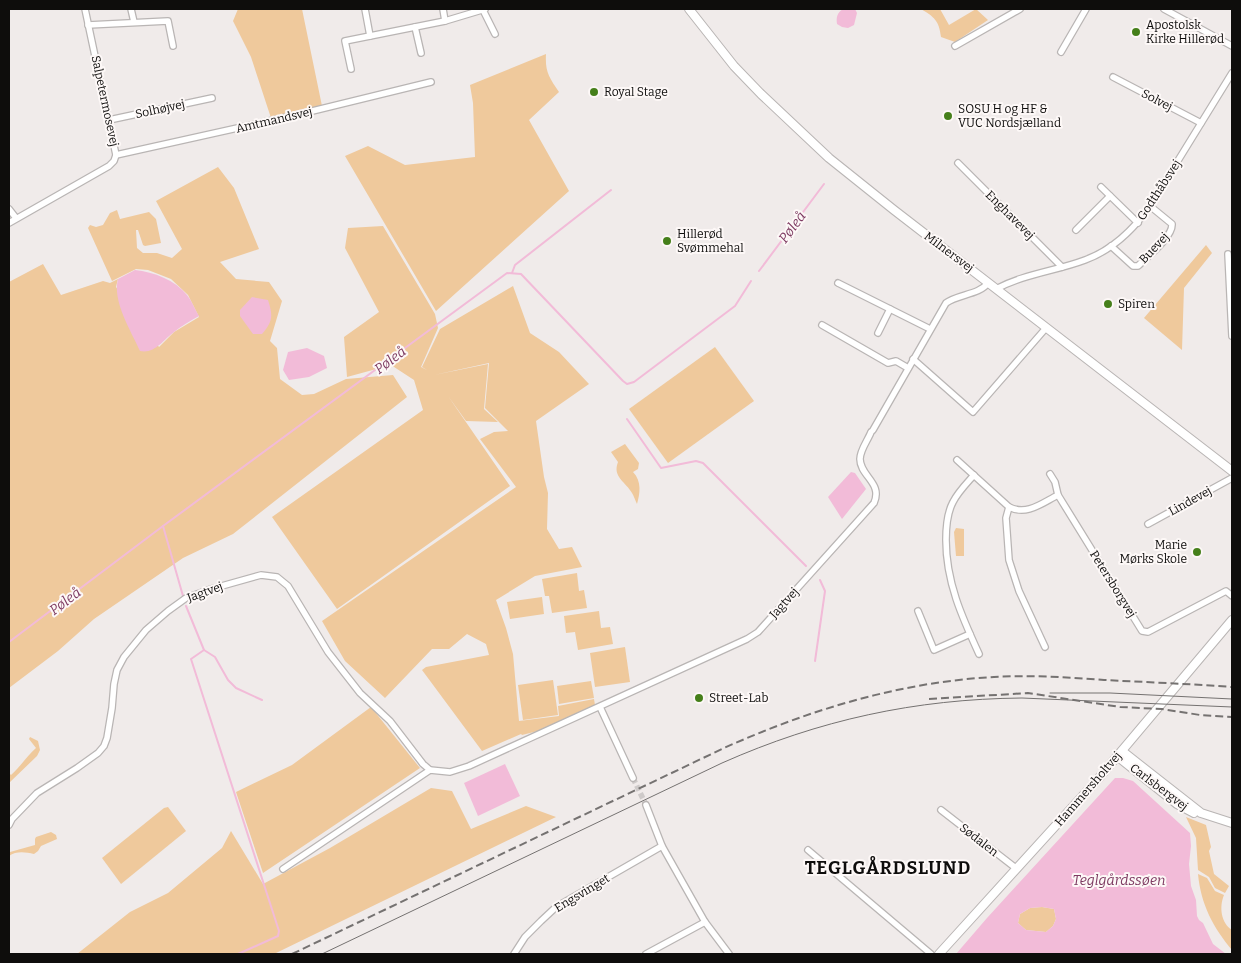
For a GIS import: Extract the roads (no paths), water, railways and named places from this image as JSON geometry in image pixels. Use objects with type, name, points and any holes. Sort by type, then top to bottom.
[{"type":"street","name":"Salpetermosevej","points":[[9,222],[109,166],[114,161],[116,155],[85,9]]},
{"type":"street","points":[[132,9],[134,22]]},
{"type":"street","points":[[364,9],[370,36]]},
{"type":"street","points":[[443,9],[445,21]]},
{"type":"street","points":[[351,69],[345,41],[445,21],[484,9],[495,34]]},
{"type":"street","name":"Milnersvej","points":[[689,9],[734,66],[816,147],[894,210],[1232,471]]},
{"type":"street","points":[[955,46],[1020,9]]},
{"type":"street","points":[[1061,52],[1086,9]]},
{"type":"street","points":[[1164,9],[1232,46]]},
{"type":"street","points":[[88,25],[168,21],[173,46]]},
{"type":"street","points":[[415,27],[421,53]]},
{"type":"street","name":"Godthåbsvej","points":[[996,289],[1014,281],[1094,256],[1138,224],[1232,73]]},
{"type":"street","name":"Solvej","points":[[1112,77],[1201,123]]},
{"type":"street","name":"Amtmandsvej","points":[[116,155],[430,82]]},
{"type":"street","name":"Solhøjvej","points":[[109,120],[212,98]]},
{"type":"street","name":"Enghavevej","points":[[958,163],[1062,267]]},
{"type":"street","points":[[1101,187],[1138,224]]},
{"type":"street","points":[[1076,230],[1110,196]]},
{"type":"street","name":"Buevej","points":[[1110,246],[1133,266],[1136,266],[1166,237],[1172,229],[1172,224],[1150,206]]},
{"type":"street","points":[[9,209],[16,218]]},
{"type":"street","points":[[1228,254],[1232,336]]},
{"type":"street","points":[[838,282],[930,329]]},
{"type":"street","points":[[822,325],[888,363],[896,361],[908,368],[946,303],[952,298],[980,289],[988,283]]},
{"type":"street","points":[[878,333],[890,309]]},
{"type":"street","points":[[913,358],[973,412],[1046,328]]},
{"type":"street","name":"Jagtvej","points":[[9,825],[12,819],[37,793],[77,768],[98,753],[104,746],[108,738],[114,684],[118,670],[124,657],[146,630],[186,598],[261,575],[278,577],[288,586],[328,652],[360,693],[390,721],[423,764],[430,770],[450,772],[469,766],[747,640],[758,632],[874,503],[877,496],[876,490],[862,467],[860,454],[908,368]]},
{"type":"street","points":[[957,460],[1009,507],[1016,510],[1028,510],[1058,495]]},
{"type":"street","name":"Petersborgvej","points":[[1050,474],[1055,482],[1058,495],[1142,631],[1148,632],[1226,591],[1232,596]]},
{"type":"street","points":[[974,475],[953,502],[946,529],[948,569],[958,607],[979,654]]},
{"type":"street","name":"Lindevej","points":[[1148,524],[1232,478]]},
{"type":"street","points":[[1009,507],[1006,518],[1009,560],[1019,591],[1045,647]]},
{"type":"street","points":[[918,611],[934,650],[970,634]]},
{"type":"street","name":"Hammersholtvej","points":[[939,954],[1120,753],[1232,620]]},
{"type":"street","points":[[600,707],[633,778]]},
{"type":"street","name":"Carlsbergvej","points":[[1120,753],[1201,813],[1232,823]]},
{"type":"street","points":[[283,869],[430,770]]},
{"type":"street","points":[[646,805],[662,846],[705,922],[729,954]]},
{"type":"street","name":"Sødalen","points":[[941,810],[1017,869]]},
{"type":"street","name":"Engsvinget","points":[[514,954],[525,937],[540,920],[556,908],[662,846]]},
{"type":"street","points":[[808,850],[931,954]]},
{"type":"street","points":[[646,954],[705,922]]},
{"type":"water","points":[[843,9],[855,9],[857,13],[854,25],[848,28],[837,24],[837,15]]},
{"type":"water","points":[[135,270],[157,275],[176,285],[189,297],[199,316],[170,335],[158,346],[145,351],[140,351],[123,316],[118,297],[118,279]]},
{"type":"water","points":[[252,297],[268,300],[270,306],[270,322],[262,334],[253,334],[240,316],[240,310]]},
{"type":"water","points":[[307,348],[324,356],[327,368],[309,377],[289,380],[283,370],[288,352]]},
{"type":"water","points":[[851,472],[855,473],[866,489],[842,519],[828,497]]},
{"type":"water","points":[[505,764],[520,796],[478,816],[464,783]]},
{"type":"water","name":"Teglgårdssøen","points":[[1115,778],[1123,778],[1133,781],[1190,833],[1189,864],[1197,916],[1203,923],[1213,944],[1226,954],[956,954]],"holes":[[[1030,908],[1054,909],[1056,919],[1053,926],[1046,932],[1026,930],[1018,923],[1020,914]]]},
{"type":"waterway","name":"Pøleå","points":[[759,271],[824,184]]},
{"type":"waterway","points":[[512,273],[515,265],[611,190]]},
{"type":"waterway","name":"Pøleå","points":[[9,642],[163,526],[507,273],[521,274],[627,384],[634,382],[735,306],[751,281]]},
{"type":"waterway","points":[[627,419],[661,468],[696,461],[703,463],[806,566]]},
{"type":"waterway","points":[[163,526],[183,596]]},
{"type":"waterway","points":[[815,661],[825,591],[820,580]]},
{"type":"waterway","points":[[186,606],[204,650],[191,659],[279,931],[278,936],[238,954]]},
{"type":"waterway","points":[[204,650],[215,657],[228,680],[236,688],[262,700]]},
{"type":"tunnel","points":[[633,778],[646,805]]},
{"type":"tram line","points":[[1050,693],[1110,693],[1232,699]]},
{"type":"tram line","points":[[322,954],[722,763],[758,748],[831,724],[906,708],[982,699],[1022,698],[1232,707]]},
{"type":"railway","points":[[292,954],[724,748],[756,734],[856,700],[924,685],[1008,676],[1062,677],[1232,687]]},
{"type":"railway","points":[[929,699],[1028,693],[1120,707],[1162,709],[1200,715],[1232,717]]},
{"type":"place","name":"Apostolsk Kirke Hillerød","points":[[1136,32]]},
{"type":"place","name":"Royal Stage","points":[[594,92]]},
{"type":"place","name":"SOSU H og HF & VUC Nordsjælland","points":[[948,116]]},
{"type":"place","name":"Hillerød Svømmehal","points":[[667,241]]},
{"type":"place","name":"Spiren","points":[[1108,304]]},
{"type":"place","name":"Marie Mørks Skole","points":[[1197,552]]},
{"type":"place","name":"Street-Lab","points":[[699,698]]},
{"type":"district","name":"TEGLGÅRDSLUND","points":[[888,868]]}]
